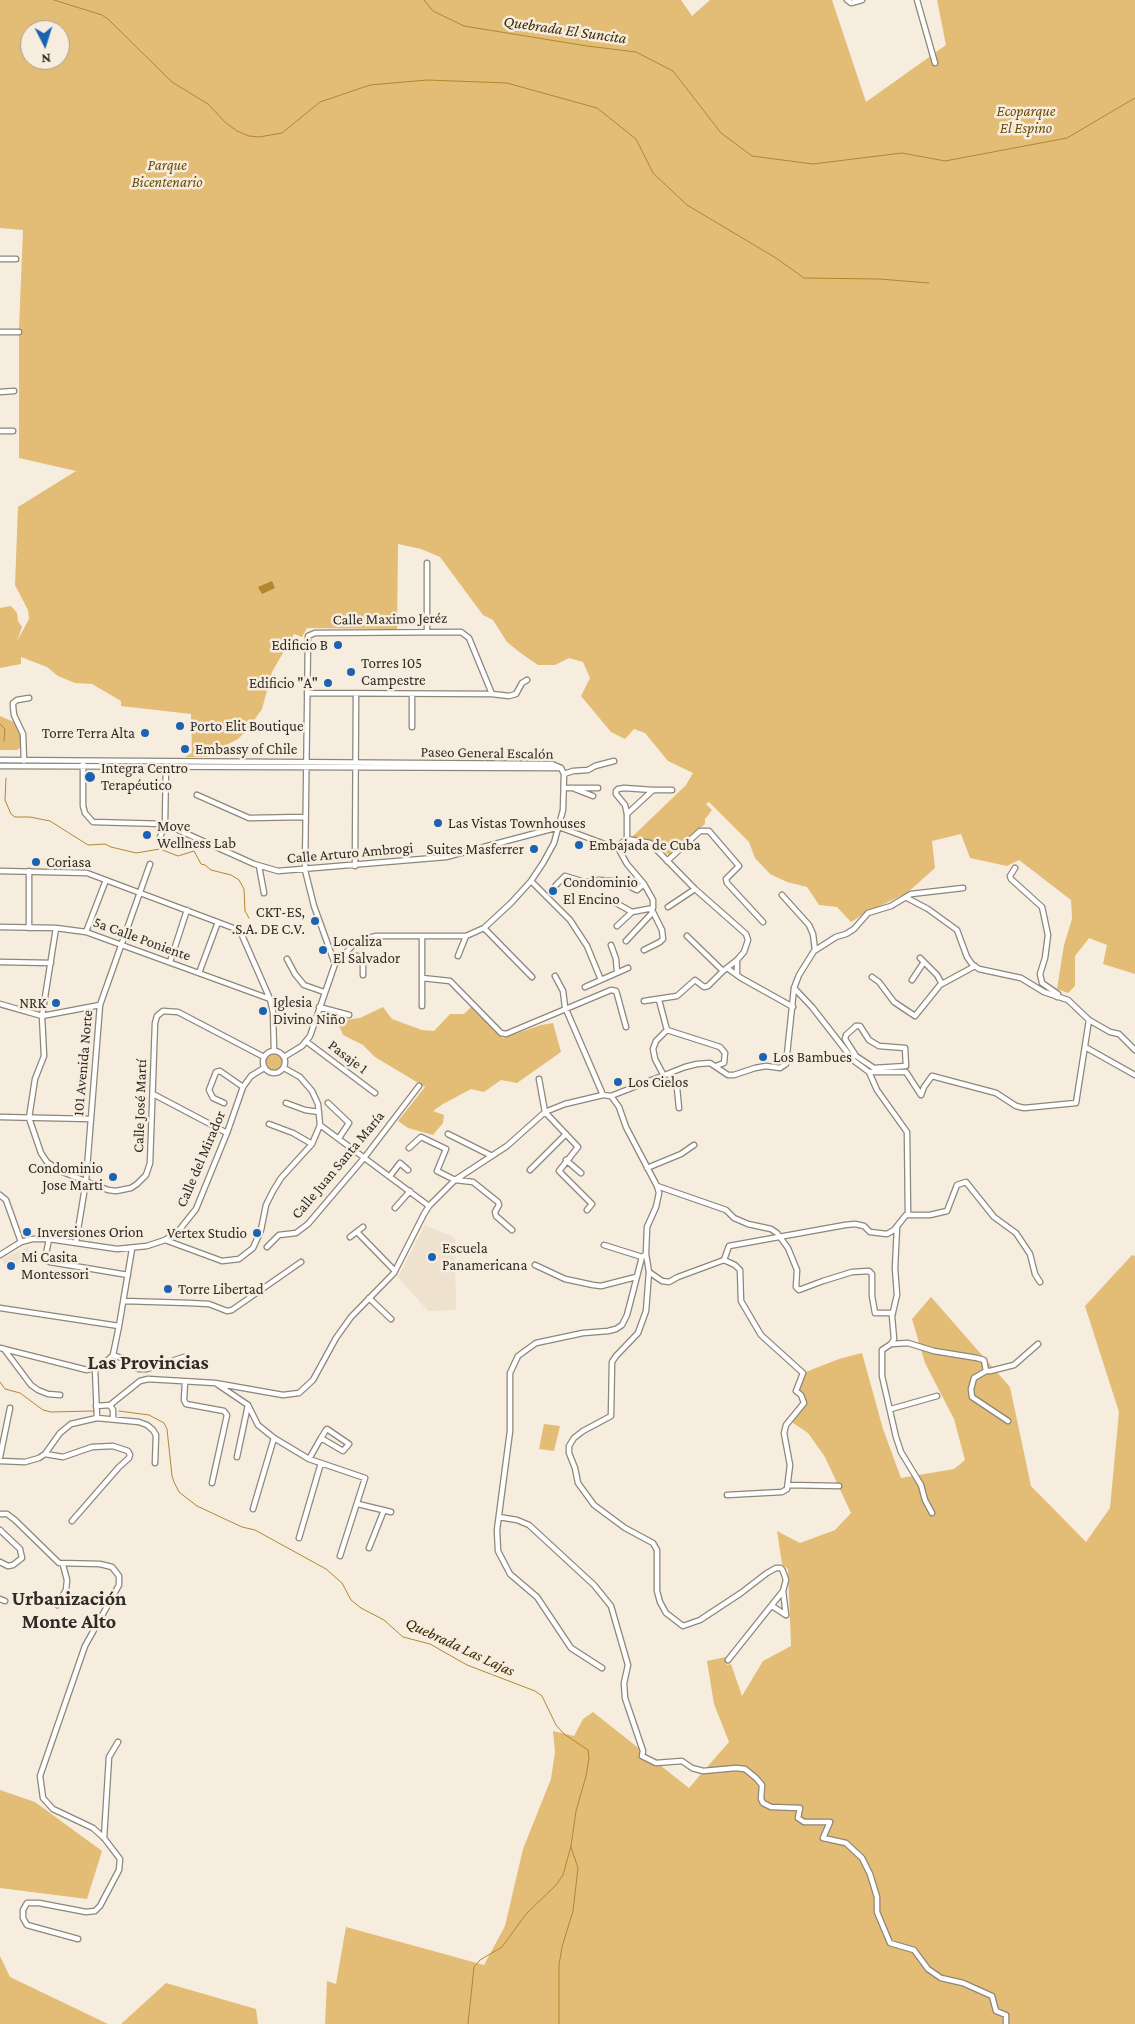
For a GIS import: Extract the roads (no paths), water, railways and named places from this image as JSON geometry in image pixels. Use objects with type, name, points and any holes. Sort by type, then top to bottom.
[{"type":"street","points":[[847,0],[851,3],[862,0]]},
{"type":"street","points":[[917,0],[936,63]]},
{"type":"street","points":[[0,259],[16,259]]},
{"type":"street","points":[[0,332],[19,332]]},
{"type":"street","points":[[0,392],[14,391]]},
{"type":"street","points":[[0,431],[12,431]]},
{"type":"street","points":[[427,632],[428,563]]},
{"type":"street","name":"Calle Maximo Jeréz","points":[[307,693],[306,640],[309,634],[315,632],[459,631],[469,638],[492,694]]},
{"type":"street","points":[[335,964],[314,906],[305,870],[307,693],[514,695],[527,680]]},
{"type":"street","points":[[355,866],[356,694]]},
{"type":"street","points":[[412,694],[412,727]]},
{"type":"street","points":[[24,761],[23,734],[14,715],[13,703],[17,700],[29,698]]},
{"type":"street","name":"Paseo General Escalón","points":[[0,760],[83,764]]},
{"type":"street","points":[[284,1057],[307,1042],[335,964],[360,941],[370,937],[466,936],[484,928],[531,881],[544,864],[559,827],[565,788],[564,774],[588,770],[595,766],[614,762]]},
{"type":"street","name":"Paseo General Escalón","points":[[0,766],[83,764],[552,764],[561,768],[564,774]]},
{"type":"street","name":"Calle Arturo Ambrogi","points":[[83,764],[83,806],[84,813],[89,819],[97,823],[165,824],[259,866],[278,871],[355,866],[455,856],[559,827]]},
{"type":"street","points":[[159,840],[165,824],[166,764]]},
{"type":"street","points":[[565,788],[598,788]]},
{"type":"street","points":[[574,788],[593,796]]},
{"type":"street","points":[[627,839],[627,814],[625,805],[616,794],[618,788],[672,790]]},
{"type":"street","points":[[627,814],[654,790]]},
{"type":"street","points":[[197,795],[249,818],[305,817]]},
{"type":"street","points":[[559,827],[610,846],[617,846],[627,839],[650,843],[695,889],[746,934],[748,945],[737,960],[708,986],[704,987],[695,980],[677,996],[644,1001]]},
{"type":"street","points":[[667,861],[700,831],[709,831],[738,866],[726,879],[727,883],[763,922]]},
{"type":"street","points":[[617,846],[627,864],[644,884],[653,900],[652,911],[662,930],[660,942],[644,950]]},
{"type":"street","name":"101 Avenida Norte","points":[[76,1242],[86,1181],[100,1005],[150,864]]},
{"type":"street","points":[[259,866],[264,893]]},
{"type":"street","points":[[1015,868],[1010,879],[1042,907],[1048,935],[1045,958],[1040,974],[1042,983],[1058,994],[1057,997]]},
{"type":"street","points":[[0,871],[80,872],[141,892],[231,926],[241,934],[270,999],[273,1012],[274,1051]]},
{"type":"street","points":[[29,871],[29,928]]},
{"type":"street","points":[[556,885],[565,876],[585,882],[613,881],[637,890],[644,884]]},
{"type":"street","points":[[86,932],[106,880]]},
{"type":"street","points":[[531,881],[570,920],[587,946],[601,980]]},
{"type":"street","points":[[96,1406],[110,1405],[140,1381],[148,1379],[215,1383],[283,1395],[299,1392],[314,1380],[336,1338],[350,1317],[395,1272],[430,1206],[455,1180],[507,1146],[545,1112],[565,1104],[603,1095],[610,1096],[698,1064],[710,1063],[728,1075],[766,1066],[780,1068],[786,1064],[794,988],[799,975],[815,950],[854,929],[868,913],[891,906],[911,894],[963,888]]},
{"type":"street","points":[[668,907],[695,889]]},
{"type":"street","points":[[782,895],[809,925],[813,934],[815,950]]},
{"type":"street","points":[[907,898],[928,909],[957,930],[967,957],[975,966],[1021,978],[1044,992],[1076,1006],[1089,1020],[1110,1032],[1119,1034],[1135,1050]]},
{"type":"street","points":[[598,900],[616,903],[632,912],[652,911]]},
{"type":"street","points":[[170,962],[187,910]]},
{"type":"street","points":[[626,941],[652,911]]},
{"type":"street","points":[[617,926],[632,912]]},
{"type":"street","points":[[199,973],[218,922]]},
{"type":"street","name":"5a Calle Poniente","points":[[0,927],[56,928],[86,932],[270,999]]},
{"type":"street","name":"Calle José Martí","points":[[56,928],[42,1016],[44,1056],[35,1079],[29,1118],[39,1150],[47,1162],[60,1171],[108,1190],[124,1190],[137,1184],[146,1175],[150,1163],[156,1023],[158,1016],[163,1011],[178,1012],[264,1057]]},
{"type":"street","points":[[484,928],[532,977]]},
{"type":"street","points":[[422,936],[422,1006]]},
{"type":"street","points":[[458,956],[466,936]]},
{"type":"street","points":[[688,936],[725,969],[792,1007]]},
{"type":"street","points":[[610,945],[616,959],[617,972]]},
{"type":"street","points":[[344,954],[364,957],[363,975]]},
{"type":"street","points":[[920,958],[937,975],[942,984]]},
{"type":"street","points":[[287,959],[295,974],[304,985],[324,992]]},
{"type":"street","points":[[737,960],[737,975]]},
{"type":"street","points":[[0,962],[51,963]]},
{"type":"street","points":[[912,980],[924,962]]},
{"type":"street","points":[[872,977],[879,982],[894,1002],[915,1016],[928,1001],[935,989],[975,966]]},
{"type":"street","points":[[585,987],[628,968]]},
{"type":"street","points":[[555,976],[563,991],[566,1009],[603,1095]]},
{"type":"street","points":[[422,978],[450,981],[501,1033],[506,1034],[611,990],[616,991],[626,1027]]},
{"type":"street","points":[[794,988],[869,1072],[877,1090],[907,1132],[908,1215]]},
{"type":"street","points":[[659,1000],[667,1030]]},
{"type":"street","points":[[0,1004],[42,1016],[100,1005]]},
{"type":"street","points":[[319,1007],[349,1015]]},
{"type":"street","points":[[869,1072],[906,1072],[921,1095],[932,1076],[996,1093],[1016,1106],[1024,1108],[1076,1103],[1089,1020]]},
{"type":"street","points":[[859,1026],[870,1040],[879,1046],[905,1048],[906,1066],[875,1068],[855,1058],[845,1037],[859,1026]]},
{"type":"street","points":[[667,1030],[720,1047],[724,1053],[724,1063],[716,1066]]},
{"type":"street","points":[[664,1076],[655,1059],[653,1048],[656,1041],[667,1030]]},
{"type":"street","name":"Pasaje 1","points":[[307,1042],[375,1093]]},
{"type":"street","points":[[1085,1047],[1135,1075]]},
{"type":"street","points":[[274,1051],[280,1053],[284,1057],[284,1068],[276,1074],[269,1072],[264,1068],[264,1057],[274,1051]]},
{"type":"street","name":"Calle del Mirador","points":[[0,1255],[21,1242],[32,1239],[76,1242],[117,1249],[132,1249],[166,1240],[180,1229],[196,1209],[227,1133],[243,1087],[251,1076],[264,1068]]},
{"type":"street","points":[[166,1240],[217,1261],[231,1262],[244,1256],[256,1244],[266,1205],[273,1191],[281,1178],[312,1144],[320,1125],[316,1100],[308,1086],[300,1077],[284,1068]]},
{"type":"street","points":[[224,1103],[213,1098],[209,1090],[216,1072],[220,1071],[243,1087]]},
{"type":"street","points":[[669,1074],[677,1088],[679,1108]]},
{"type":"street","points":[[539,1079],[545,1112],[578,1147],[559,1171],[592,1204],[587,1210]]},
{"type":"street","name":"Calle Juan Santa María","points":[[267,1247],[279,1235],[296,1234],[308,1224],[364,1158],[419,1086]]},
{"type":"street","points":[[154,1094],[227,1133]]},
{"type":"street","points":[[602,1668],[571,1648],[536,1597],[510,1574],[498,1551],[497,1536],[510,1431],[510,1373],[518,1356],[527,1348],[543,1341],[616,1329],[622,1325],[627,1315],[636,1276],[644,1255],[647,1227],[659,1198],[657,1186],[626,1127],[620,1107],[610,1096]]},
{"type":"street","points":[[286,1103],[304,1110],[319,1112]]},
{"type":"street","points":[[328,1103],[350,1123],[339,1138]]},
{"type":"street","points":[[0,1117],[91,1119]]},
{"type":"street","points":[[268,1124],[293,1133],[312,1144]]},
{"type":"street","points":[[320,1125],[430,1206]]},
{"type":"street","points":[[448,1134],[492,1156]]},
{"type":"street","points":[[530,1170],[566,1134]]},
{"type":"street","points":[[409,1148],[420,1137],[446,1149],[437,1171],[455,1180],[473,1182],[498,1202],[499,1205],[495,1212],[496,1216],[512,1230]]},
{"type":"street","points":[[647,1168],[681,1154],[694,1145]]},
{"type":"street","points":[[566,1160],[581,1173]]},
{"type":"street","points":[[390,1176],[400,1163],[408,1170]]},
{"type":"street","points":[[724,1260],[729,1246],[855,1224],[864,1226],[870,1232],[887,1234],[897,1227],[902,1219],[908,1215],[930,1215],[947,1211],[957,1185],[966,1182],[994,1217],[1016,1233],[1030,1254],[1035,1274],[1040,1282]]},
{"type":"street","points":[[657,1186],[726,1210],[734,1218],[748,1224],[771,1229],[782,1237],[797,1270],[796,1288],[802,1290],[823,1281],[866,1270],[872,1274],[872,1296],[875,1313],[893,1313]]},
{"type":"street","points":[[395,1208],[410,1191]]},
{"type":"street","points":[[0,1194],[6,1200],[21,1242]]},
{"type":"street","points":[[897,1227],[896,1295],[893,1313],[894,1339],[891,1344],[882,1350],[882,1376],[901,1452],[921,1485],[925,1500],[932,1513]]},
{"type":"street","points":[[350,1237],[363,1228]]},
{"type":"street","points":[[357,1232],[395,1272]]},
{"type":"street","points":[[49,1239],[46,1260],[50,1262],[128,1275]]},
{"type":"street","points":[[604,1245],[644,1255]]},
{"type":"street","points":[[2,1349],[78,1369],[95,1368],[113,1355],[132,1249]]},
{"type":"street","points":[[644,1255],[649,1272],[644,1321],[638,1333],[612,1362],[611,1416],[579,1434],[569,1446],[570,1459],[576,1468],[577,1479],[584,1494],[603,1513],[625,1528],[653,1543],[657,1550],[657,1591],[660,1602],[666,1613],[683,1626],[691,1625],[707,1616],[741,1593],[766,1572],[781,1568],[785,1574],[783,1591],[786,1615],[772,1606]]},
{"type":"street","points":[[649,1272],[662,1281],[669,1282],[724,1260],[735,1265],[740,1270],[741,1301],[761,1335],[803,1373],[796,1391],[801,1395],[804,1403],[786,1425],[784,1433],[790,1465],[787,1489],[782,1492],[727,1495]]},
{"type":"street","points":[[124,1301],[189,1302],[209,1304],[232,1310],[301,1262]]},
{"type":"street","points":[[536,1265],[564,1279],[601,1286],[636,1276]]},
{"type":"street","points":[[369,1298],[391,1319]]},
{"type":"street","points":[[0,1308],[119,1326]]},
{"type":"street","points":[[891,1344],[908,1344],[934,1351],[977,1358],[984,1361],[986,1371]]},
{"type":"street","points":[[1008,1421],[972,1397],[971,1389],[974,1378],[986,1371],[1014,1365],[1038,1344]]},
{"type":"street","points":[[2,1349],[31,1385],[43,1392],[60,1395]]},
{"type":"street","points":[[113,1355],[127,1360],[138,1369],[184,1357]]},
{"type":"street","points":[[95,1368],[97,1418]]},
{"type":"street","points":[[185,1382],[184,1400],[186,1404],[224,1412],[227,1415],[212,1483]]},
{"type":"street","points":[[215,1383],[248,1406],[258,1425],[274,1438],[309,1459],[366,1479],[340,1556]]},
{"type":"street","points":[[891,1409],[937,1396]]},
{"type":"street","points":[[110,1405],[113,1410],[113,1419]]},
{"type":"street","points":[[237,1457],[248,1406]]},
{"type":"street","points":[[0,1457],[10,1408]]},
{"type":"street","points":[[0,1461],[25,1462],[38,1458],[44,1454],[60,1433],[71,1424],[97,1418],[139,1422],[153,1430],[156,1436],[155,1463]]},
{"type":"street","points":[[309,1459],[321,1438],[327,1429],[349,1444],[343,1451],[321,1438]]},
{"type":"street","points":[[253,1509],[274,1438]]},
{"type":"street","points":[[44,1454],[63,1456],[92,1447],[113,1446],[128,1450],[130,1454],[129,1458],[72,1521]]},
{"type":"street","points":[[299,1538],[321,1463]]},
{"type":"street","points":[[788,1486],[839,1486]]},
{"type":"street","points":[[358,1504],[391,1512]]},
{"type":"street","points":[[369,1548],[384,1510]]},
{"type":"street","points":[[0,1514],[7,1514],[15,1520],[55,1560],[63,1565],[100,1564],[112,1567],[119,1576],[119,1585],[85,1646],[40,1776],[40,1788],[43,1798],[53,1809],[93,1828],[104,1838],[120,1859],[119,1870],[100,1906],[95,1911],[86,1912],[39,1903],[27,1903],[23,1910],[23,1918],[27,1925],[78,1939]]},
{"type":"street","points":[[498,1517],[517,1520],[529,1525],[594,1585],[611,1606],[628,1665],[624,1683],[625,1698],[643,1751],[642,1756],[656,1763],[682,1761],[692,1768],[703,1771],[745,1769],[762,1785],[761,1799],[763,1803],[770,1807],[800,1808],[798,1818],[804,1822],[830,1822],[824,1838],[846,1843],[862,1858],[870,1874],[877,1897],[877,1912],[890,1942],[914,1950],[928,1969],[941,1978],[963,1983],[992,1996],[996,2011],[1006,2015],[1006,2024]]},
{"type":"street","points":[[0,1530],[20,1549],[22,1558],[13,1565],[8,1566],[0,1562]]},
{"type":"street","points":[[57,1605],[66,1590],[67,1580],[63,1565]]},
{"type":"street","points":[[728,1660],[783,1591]]},
{"type":"street","points":[[0,1599],[5,1601]]},
{"type":"street","points":[[104,1838],[109,1757],[118,1742]]},
{"type":"waterway","points":[[54,0],[102,15],[172,82],[208,104],[226,123],[237,131],[249,136],[259,137],[282,133],[320,102],[370,85],[427,80],[507,83],[597,108],[636,139],[653,173],[687,205],[776,258],[804,278],[879,279],[929,283]]},
{"type":"waterway","name":"Quebrada El Suncita","points":[[424,0],[433,11],[464,26],[636,52],[673,71],[721,133],[752,156],[813,164],[902,153],[945,161],[1067,138],[1135,98]]},
{"type":"waterway","points":[[0,724],[5,729],[4,741]]},
{"type":"waterway","points":[[6,778],[5,800],[11,814],[15,817],[30,817],[50,821],[88,845],[105,844],[136,853],[160,849],[178,856],[194,851],[201,864],[211,870],[231,875],[239,880],[244,889],[245,911],[249,918]]},
{"type":"waterway","name":"Quebrada Las Lajas","points":[[0,1382],[5,1389],[20,1393],[43,1410],[51,1412],[94,1411]]},
{"type":"waterway","name":"Quebrada Las Lajas","points":[[119,1411],[149,1415],[164,1423],[167,1429],[174,1482],[179,1492],[197,1506],[242,1527],[255,1530],[326,1569],[342,1583],[351,1600],[361,1608],[384,1620],[403,1637],[430,1644],[467,1665],[535,1691],[542,1696],[556,1725],[564,1734],[588,1750],[589,1758],[586,1776],[576,1811],[571,1846],[563,1875],[556,1885],[526,1914],[502,1947],[480,1960],[474,1967],[468,2024]]},
{"type":"waterway","points":[[559,2024],[559,1965],[562,1947],[573,1911],[578,1868],[571,1847]]},
{"type":"place","name":"Edificio B","points":[[338,645]]},
{"type":"place","name":"Torres 105 Campestre","points":[[351,672]]},
{"type":"place","name":"Edificio \"A\"","points":[[328,683]]},
{"type":"place","name":"Porto Elit Boutique","points":[[180,726]]},
{"type":"place","name":"Torre Terra Alta","points":[[145,733]]},
{"type":"place","name":"Embassy of Chile","points":[[185,749]]},
{"type":"place","name":"Integra Centro Terapéutico","points":[[90,777]]},
{"type":"place","name":"Las Vistas Townhouses","points":[[438,823]]},
{"type":"place","name":"Move Wellness Lab","points":[[147,835]]},
{"type":"place","name":"Embajada de Cuba","points":[[579,845]]},
{"type":"place","name":"Suites Masferrer","points":[[534,849]]},
{"type":"place","name":"Coriasa","points":[[36,862]]},
{"type":"place","name":"Condominio El Encino","points":[[553,891]]},
{"type":"place","name":"CKT-ES, .S.A. DE C.V.","points":[[315,921]]},
{"type":"place","name":"Localiza El Salvador","points":[[323,950]]},
{"type":"place","name":"NRK","points":[[56,1003]]},
{"type":"place","name":"Iglesia Divino Niño","points":[[263,1011]]},
{"type":"place","name":"Los Bambues","points":[[763,1057]]},
{"type":"place","name":"Los Cielos","points":[[618,1082]]},
{"type":"place","name":"Condominio Jose Marti","points":[[113,1177]]},
{"type":"place","name":"Inversiones Orion","points":[[27,1232]]},
{"type":"place","name":"Vertex Studio","points":[[257,1233]]},
{"type":"place","name":"Escuela Panamericana","points":[[432,1257]]},
{"type":"place","name":"Mi Casita Montessori","points":[[11,1266]]},
{"type":"place","name":"Torre Libertad","points":[[168,1289]]},
{"type":"district","name":"Las Provincias","points":[[148,1363]]},
{"type":"district","name":"Urbanización Monte Alto","points":[[69,1610]]},
{"type":"park label","name":"Ecoparque El Espino","points":[[1026,120]]},
{"type":"park label","name":"Parque Bicentenario","points":[[167,174]]}]
